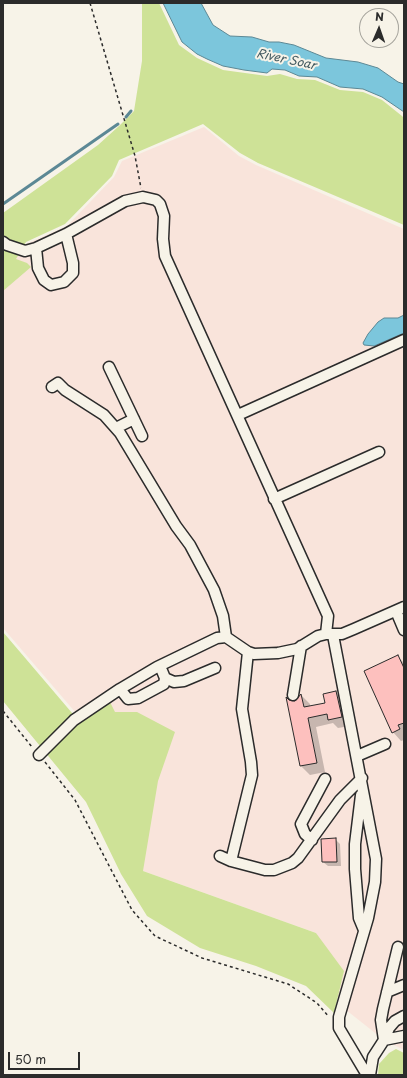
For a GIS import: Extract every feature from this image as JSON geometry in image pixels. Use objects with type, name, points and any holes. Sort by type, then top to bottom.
[{"type":"lane","points":[[3,242],[7,245],[25,251],[36,248],[66,234],[125,201],[143,197],[156,200],[163,210],[163,239],[165,256],[328,616],[330,634],[358,756],[376,859],[372,899],[341,1006],[338,1028],[367,1075]]},
{"type":"lane","points":[[36,248],[38,268],[44,280],[52,285],[64,282],[73,273],[73,263],[66,234]]},
{"type":"lane","points":[[238,415],[404,340]]},
{"type":"lane","points":[[109,366],[142,436]]},
{"type":"lane","points":[[52,387],[58,383],[65,390],[104,415],[116,428],[190,545],[214,590],[223,616],[226,637]]},
{"type":"lane","points":[[116,428],[134,419]]},
{"type":"lane","points":[[274,499],[379,452]]},
{"type":"lane","points":[[39,755],[74,720],[120,689],[160,666],[217,638],[226,637],[248,652],[266,654],[278,653],[301,646],[318,636],[354,630],[400,609],[404,630]]},
{"type":"lane","points":[[293,695],[301,646]]},
{"type":"lane","points":[[231,861],[252,775],[252,762],[242,709],[248,652]]},
{"type":"lane","points":[[120,689],[128,699],[138,698],[164,684],[165,678],[160,666]]},
{"type":"lane","points":[[165,678],[174,682],[184,681],[215,668]]},
{"type":"lane","points":[[358,756],[385,744]]},
{"type":"lane","points":[[312,840],[305,834],[302,824],[325,779]]},
{"type":"lane","points":[[220,856],[231,861],[265,870],[283,868],[298,858],[340,800],[362,782]]},
{"type":"lane","points":[[362,782],[355,844],[355,869],[359,918],[364,930]]},
{"type":"lane","points":[[384,1040],[382,1020],[398,947]]},
{"type":"lane","points":[[387,992],[404,985]]},
{"type":"lane","points":[[370,1075],[373,1057],[384,1040],[389,1028],[395,1021],[404,1016]]},
{"type":"lane","points":[[384,1040],[404,1036]]},
{"type":"path","points":[[90,3],[135,156],[143,197]]},
{"type":"path","points":[[3,711],[75,800],[132,910],[155,936],[202,958],[288,984],[317,1003],[338,1028]]},
{"type":"shaded area","points":[[204,127],[239,156],[256,165],[404,229],[404,1050],[384,1040],[341,1006],[316,933],[143,871],[64,734],[82,720],[3,628],[3,234],[16,244],[26,244],[67,226],[114,177],[122,161]]},
{"type":"green space","points":[[142,3],[159,3],[179,45],[197,58],[223,70],[267,76],[280,74],[297,79],[315,80],[340,90],[363,92],[382,100],[402,116],[404,118],[404,225],[258,163],[240,153],[203,124],[119,160],[112,176],[65,224],[26,242],[16,259],[27,263],[31,267],[3,291],[3,213],[98,145],[134,111],[142,61]]},
{"type":"green space","points":[[3,632],[78,720],[82,722],[110,702],[115,712],[137,712],[175,732],[158,781],[143,871],[316,933],[344,971],[334,1013],[306,986],[256,966],[200,948],[147,916],[121,874],[86,802],[3,701]]},
{"type":"green space","points":[[396,1049],[404,1053],[404,1075],[378,1075],[379,1064],[389,1053]]},
{"type":"water","name":"River Soar","points":[[163,3],[201,3],[213,25],[230,36],[252,37],[269,42],[294,45],[326,58],[358,62],[378,68],[398,82],[404,84],[404,112],[382,97],[363,89],[340,87],[317,77],[299,76],[285,70],[272,69],[267,73],[244,70],[223,66],[207,59],[197,54],[182,42]]},
{"type":"water","points":[[404,315],[404,333],[374,346],[364,345],[363,343],[368,334],[378,322],[384,318],[398,318]]},
{"type":"building","points":[[398,655],[404,668],[404,723],[398,725],[400,729],[392,733],[364,671]]},
{"type":"building","points":[[336,691],[342,717],[328,720],[327,714],[308,718],[317,763],[300,766],[286,697],[289,700],[295,701],[301,694],[304,707],[325,703],[323,694]]},
{"type":"building","points":[[336,838],[337,862],[322,862],[321,839]]},
{"type":"waterway","points":[[126,117],[131,111]]},
{"type":"waterway","points":[[3,204],[118,124]]}]
